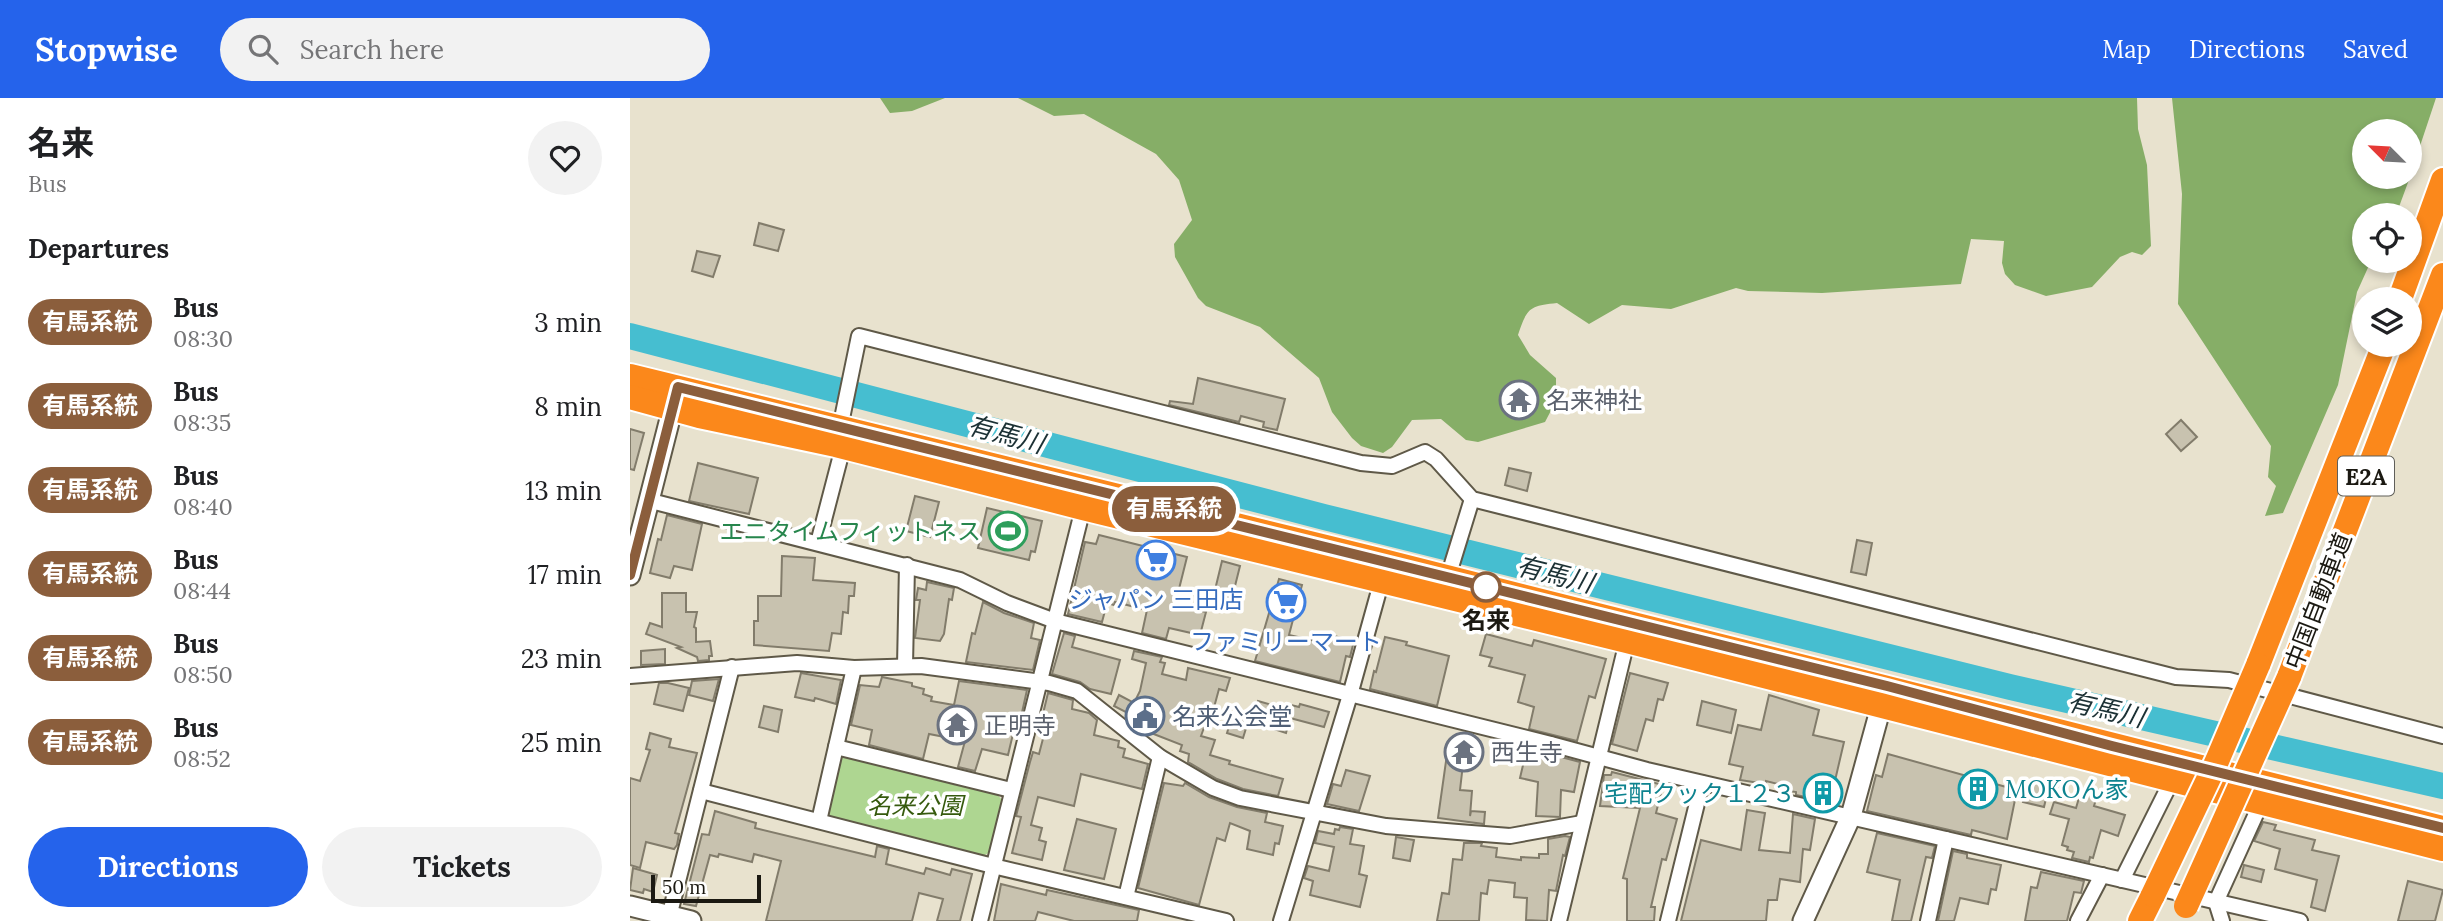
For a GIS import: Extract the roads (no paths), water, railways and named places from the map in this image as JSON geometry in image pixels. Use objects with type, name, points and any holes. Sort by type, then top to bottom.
[{"type":"highway","points":[[2404,287],[2443,180]]},
{"type":"highway","name":"中国自動車道","points":[[2181,916],[2289,677],[2443,275]]},
{"type":"highway","name":"中国自動車道","points":[[2140,921],[2217,761],[2258,665],[2379,357]]},
{"type":"highway","points":[[630,376],[676,398]]},
{"type":"highway","points":[[630,397],[676,398],[840,434],[1384,571],[1627,641],[2112,746],[2443,828]]},
{"type":"highway","points":[[840,434],[1083,508],[1384,571],[1450,570],[2172,780],[2443,849]]},
{"type":"street","points":[[818,543],[859,336],[1361,463],[1392,466],[1425,452],[1436,459],[1472,499],[2176,677],[2229,680],[2443,736]]},
{"type":"street","points":[[630,575],[642,513],[676,398]]},
{"type":"street","points":[[1450,570],[1472,499]]},
{"type":"street","points":[[980,921],[1037,682],[1083,508]]},
{"type":"street","points":[[642,513],[818,543],[960,580],[1007,603],[1055,621],[1702,783],[2300,921]]},
{"type":"street","points":[[905,666],[907,565]]},
{"type":"street","points":[[1281,921],[1350,695],[1384,571]]},
{"type":"street","points":[[1559,921],[1627,641]]},
{"type":"street","points":[[630,676],[797,663],[854,668],[921,666],[1037,682],[1077,691],[1160,757],[1224,793],[1314,813],[1386,825],[1510,836],[1582,823]]},
{"type":"street","points":[[669,918],[732,667]]},
{"type":"street","points":[[819,821],[854,668]]},
{"type":"street","points":[[1803,921],[1851,816],[1883,696]]},
{"type":"street","points":[[836,747],[1011,790]]},
{"type":"street","points":[[1126,897],[1160,757]]},
{"type":"street","points":[[2122,880],[2172,780]]},
{"type":"street","points":[[1668,921],[1702,783]]},
{"type":"street","points":[[701,791],[993,866],[1226,921]]},
{"type":"street","points":[[2222,921],[2216,902],[2261,803]]},
{"type":"street","points":[[1927,921],[1946,839]]},
{"type":"street","points":[[2078,921],[2102,875]]},
{"type":"street","points":[[630,906],[669,918],[691,921]]},
{"type":"waterway","name":"有馬川","points":[[630,336],[1324,517],[2010,687],[2443,786]]},
{"type":"place","name":"名来神社","points":[[1519,400]]},
{"type":"place","name":"エニタイムフィットネス","points":[[1008,531]]},
{"type":"place","name":"ジャパン 三田店","points":[[1156,560]]},
{"type":"place","name":"名来","points":[[1486,587]]},
{"type":"place","name":"ファミリーマート","points":[[1286,602]]},
{"type":"place","name":"名来公会堂","points":[[1145,716]]},
{"type":"place","name":"正明寺","points":[[957,725]]},
{"type":"place","name":"西生寺","points":[[1464,752]]},
{"type":"place","name":"MOKOん家","points":[[1978,789]]},
{"type":"place","name":"宅配クック１２３","points":[[1823,793]]},
{"type":"park label","name":"名来公園","points":[[915,805]]}]
